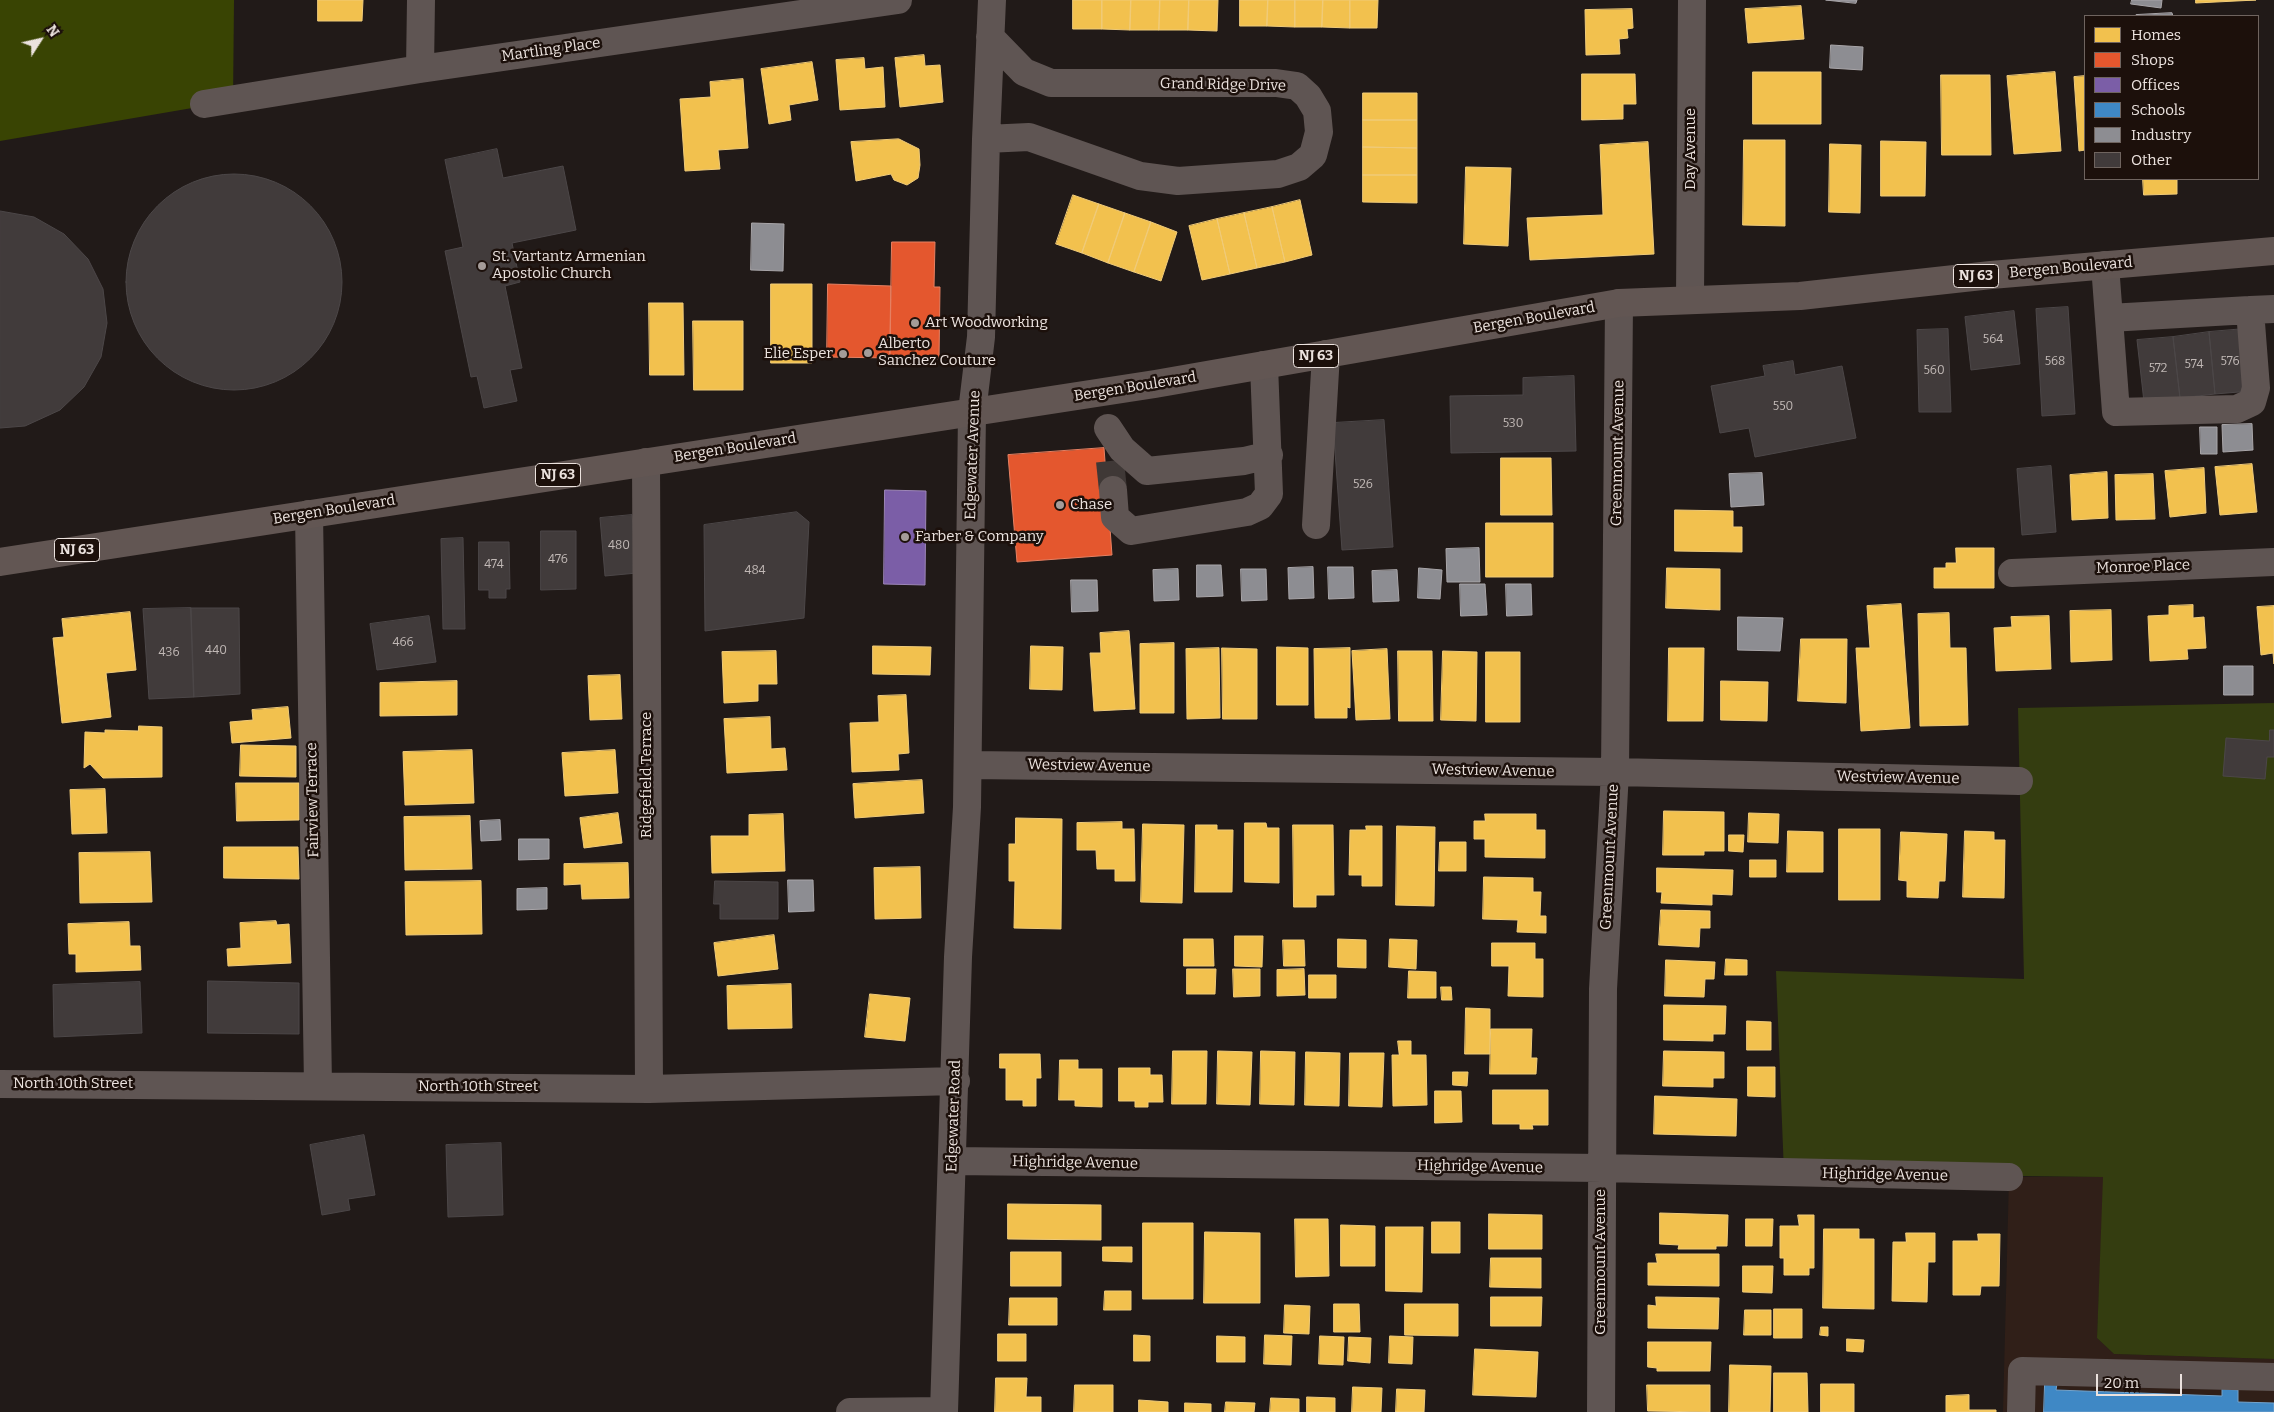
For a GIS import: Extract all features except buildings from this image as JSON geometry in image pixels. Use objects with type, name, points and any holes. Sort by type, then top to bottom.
[{"type":"main road","name":"Bergen Boulevard","points":[[0,562],[1264,366],[1620,303],[1800,296],[2105,264],[2274,251]]},
{"type":"street","points":[[420,69],[421,0]]},
{"type":"street","name":"Martling Place","points":[[204,104],[777,8],[898,0]]},
{"type":"street","name":"Edgewater Avenue","points":[[966,820],[972,412],[981,337],[992,0]]},
{"type":"street","name":"Day Avenue","points":[[1690,299],[1692,0]]},
{"type":"street","name":"Grand Ridge Drive","points":[[986,139],[1029,137],[1140,176],[1178,181],[1278,174],[1299,166],[1313,154],[1319,132],[1317,111],[1308,96],[1297,86],[1276,84],[1051,83],[1024,72],[990,37]]},
{"type":"street","points":[[2105,264],[2109,318],[2116,412],[2237,409],[2252,402],[2256,388],[2262,310],[2109,318]]},
{"type":"street","name":"Greenmount Avenue","points":[[1601,1412],[1603,989],[1615,772],[1620,303]]},
{"type":"street","points":[[1316,525],[1326,354]]},
{"type":"street","points":[[1113,490],[1115,517],[1132,531],[1247,512],[1260,506],[1269,494],[1269,455],[1264,366]]},
{"type":"street","points":[[1106,391],[1110,461]]},
{"type":"street","points":[[1108,428],[1122,449],[1148,471],[1244,462],[1269,455]]},
{"type":"street","name":"Ridgefield Terrace","points":[[646,462],[649,1089]]},
{"type":"street","name":"Fairview Terrace","points":[[309,514],[318,1086]]},
{"type":"street","name":"Monroe Place","points":[[2012,573],[2274,562]]},
{"type":"street","name":"Westview Avenue","points":[[968,765],[1615,772],[2019,781]]},
{"type":"street","name":"Edgewater Road","points":[[944,1411],[956,1081],[958,957],[966,820]]},
{"type":"street","name":"North 10th Street","points":[[0,1084],[649,1089],[956,1081]]},
{"type":"street","name":"Highridge Avenue","points":[[952,1161],[1602,1168],[2009,1177]]},
{"type":"street","points":[[2021,1412],[2022,1371],[2274,1377]]},
{"type":"street","points":[[850,1412],[944,1411]]},
{"type":"shaded area","points":[[2009,1177],[2104,1177],[2097,1338],[2114,1354],[2274,1359],[2274,1412],[2003,1412]]},
{"type":"green space","points":[[0,0],[234,0],[233,101],[0,141]]},
{"type":"green space","points":[[2274,703],[2274,1359],[2114,1354],[2097,1338],[2103,1177],[1784,1173],[1776,971],[2024,979],[2018,708]]},
{"type":"tunnel","points":[[1110,461],[1113,490]]},
{"type":"place","name":"St. Vartantz Armenian Apostolic Church","points":[[482,266]]},
{"type":"place","name":"Art Woodworking","points":[[915,323]]},
{"type":"place","name":"Alberto Sanchez Couture","points":[[868,353]]},
{"type":"place","name":"Elie Esper","points":[[843,354]]},
{"type":"place","name":"Chase","points":[[1060,505]]},
{"type":"place","name":"Farber & Company","points":[[905,537]]}]
